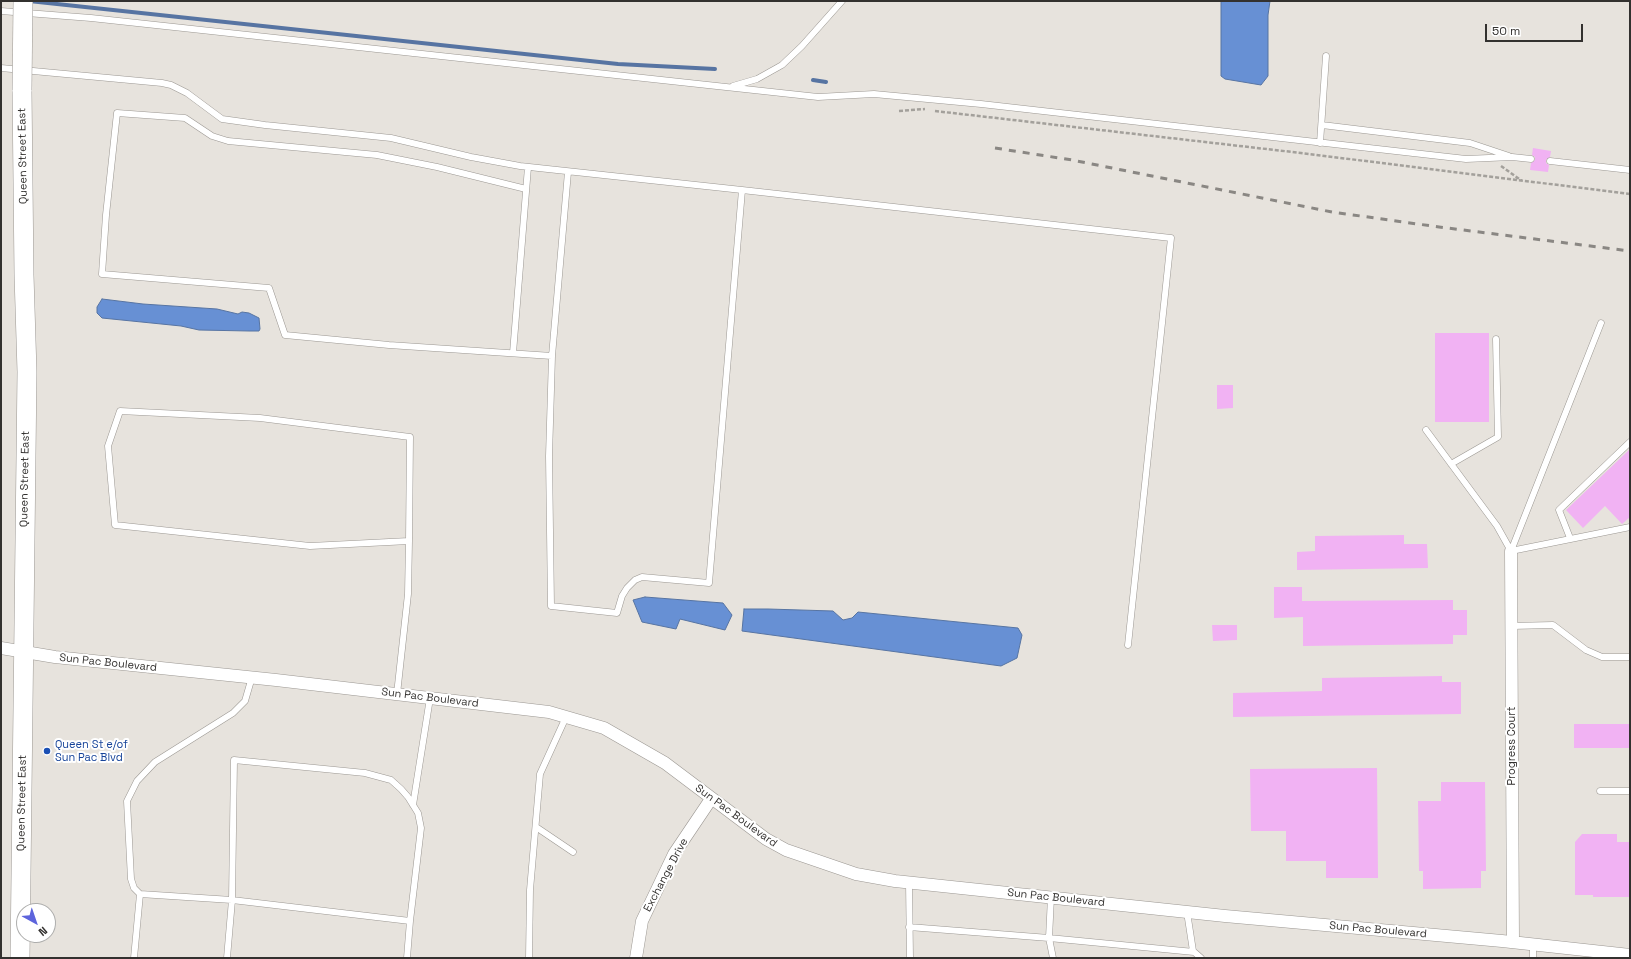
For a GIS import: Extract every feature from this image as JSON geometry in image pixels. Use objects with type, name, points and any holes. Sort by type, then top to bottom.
[{"type":"main road","name":"Queen Street East","points":[[20,958],[27,372],[24,275],[22,90],[23,1]]},
{"type":"street","name":"Progress Court","points":[[1510,551],[1513,942]]},
{"type":"street","name":"Sun Pac Boulevard","points":[[1,648],[55,657],[252,677],[549,712],[604,728],[665,763],[766,839],[786,850],[856,874],[909,882],[1187,912],[1533,944],[1608,955],[1630,954]]},
{"type":"street","name":"Exchange Drive","points":[[636,958],[642,920],[674,854],[711,799]]},
{"type":"lane","points":[[730,87],[757,79],[782,65],[802,46],[842,1]]},
{"type":"lane","points":[[1,11],[99,19],[818,97],[874,94],[888,95],[1097,116],[1466,159],[1512,157],[1532,159]]},
{"type":"lane","points":[[1320,143],[1326,56]]},
{"type":"lane","points":[[1,68],[162,83],[171,85],[187,93],[217,116],[227,120],[391,138],[471,157],[528,167],[1171,238],[1128,645]]},
{"type":"lane","points":[[526,189],[437,167],[377,155],[228,141],[212,136],[185,118],[117,113],[106,215],[102,274],[270,288],[285,336],[389,345],[552,356]]},
{"type":"lane","points":[[1322,125],[1470,143],[1512,157]]},
{"type":"lane","points":[[1550,161],[1630,170]]},
{"type":"lane","points":[[513,353],[528,167]]},
{"type":"lane","points":[[568,172],[552,356],[549,456],[551,606],[618,613],[622,596],[627,588],[635,580],[642,577],[710,583],[742,190]]},
{"type":"lane","points":[[1510,551],[1601,323]]},
{"type":"lane","points":[[1451,464],[1498,437],[1496,339]]},
{"type":"lane","points":[[397,694],[408,594],[409,541],[410,437],[260,418],[120,411],[108,446],[115,525],[310,546],[409,541]]},
{"type":"lane","points":[[1426,430],[1497,526],[1510,551]]},
{"type":"lane","points":[[1570,538],[1559,510],[1630,442]]},
{"type":"lane","points":[[1510,551],[1630,527]]},
{"type":"lane","points":[[1511,626],[1553,625],[1586,650],[1602,657],[1630,657]]},
{"type":"lane","points":[[252,677],[245,701],[233,713],[155,762],[137,781],[127,801],[131,879],[134,888],[140,894],[232,900],[410,921]]},
{"type":"lane","points":[[413,804],[430,698]]},
{"type":"lane","points":[[529,958],[530,890],[540,774],[566,717]]},
{"type":"lane","points":[[227,958],[232,900],[234,760],[365,773],[391,780],[401,788],[418,813],[421,828],[407,958]]},
{"type":"lane","points":[[1600,791],[1630,791]]},
{"type":"lane","points":[[536,827],[573,852]]},
{"type":"lane","points":[[909,882],[910,958]]},
{"type":"lane","points":[[134,958],[140,894]]},
{"type":"lane","points":[[1052,897],[1050,938],[1053,958]]},
{"type":"lane","points":[[1187,912],[1194,952]]},
{"type":"lane","points":[[909,927],[1050,938],[1194,952],[1201,958]]},
{"type":"lane","points":[[1533,944],[1533,958]]},
{"type":"path","points":[[899,111],[926,109],[1309,154],[1630,194]]},
{"type":"path","points":[[1489,158],[1523,181]]},
{"type":"water","points":[[1221,1],[1270,1],[1268,15],[1268,76],[1261,85],[1225,79],[1221,76]]},
{"type":"water","points":[[102,299],[143,304],[217,309],[238,314],[242,312],[249,313],[259,318],[260,329],[259,331],[199,330],[181,326],[102,318],[97,313],[97,307]]},
{"type":"water","points":[[645,597],[723,603],[732,615],[725,630],[680,619],[676,629],[642,622],[633,600]]},
{"type":"water","points":[[744,609],[833,611],[843,620],[852,618],[858,612],[1018,628],[1022,635],[1017,658],[1001,666],[742,631]]},
{"type":"building","points":[[1533,148],[1551,151],[1550,157],[1546,160],[1546,163],[1549,165],[1548,172],[1530,170],[1531,163],[1535,160],[1535,157],[1532,155]]},
{"type":"building","points":[[1435,333],[1489,333],[1489,422],[1435,422]]},
{"type":"building","points":[[1217,385],[1233,385],[1233,408],[1217,409]]},
{"type":"building","points":[[1630,449],[1630,517],[1622,524],[1605,506],[1583,528],[1566,510]]},
{"type":"building","points":[[1404,535],[1404,544],[1427,544],[1428,568],[1297,570],[1297,552],[1315,551],[1315,536]]},
{"type":"building","points":[[1274,587],[1302,587],[1302,601],[1453,600],[1453,610],[1467,610],[1467,635],[1453,635],[1453,644],[1303,646],[1303,617],[1274,618]]},
{"type":"building","points":[[1212,625],[1237,625],[1237,640],[1213,641]]},
{"type":"building","points":[[1442,676],[1442,682],[1461,682],[1461,714],[1233,717],[1233,693],[1322,691],[1322,678]]},
{"type":"building","points":[[1574,724],[1630,724],[1630,748],[1574,748]]},
{"type":"building","points":[[1377,768],[1378,878],[1326,878],[1326,861],[1286,861],[1286,831],[1251,831],[1250,769]]},
{"type":"building","points":[[1441,782],[1485,782],[1486,871],[1481,871],[1481,888],[1423,889],[1423,871],[1419,871],[1418,801],[1441,801]]},
{"type":"building","points":[[1582,834],[1617,834],[1617,842],[1630,842],[1630,897],[1593,897],[1593,895],[1575,895],[1575,842]]},
{"type":"waterway","points":[[29,1],[618,64],[715,69]]},
{"type":"waterway","points":[[813,80],[826,82]]},
{"type":"railway","points":[[995,148],[1072,160],[1332,212],[1630,251]]},
{"type":"place","name":"Queen St e/of Sun Pac Blvd","points":[[47,751]]}]
